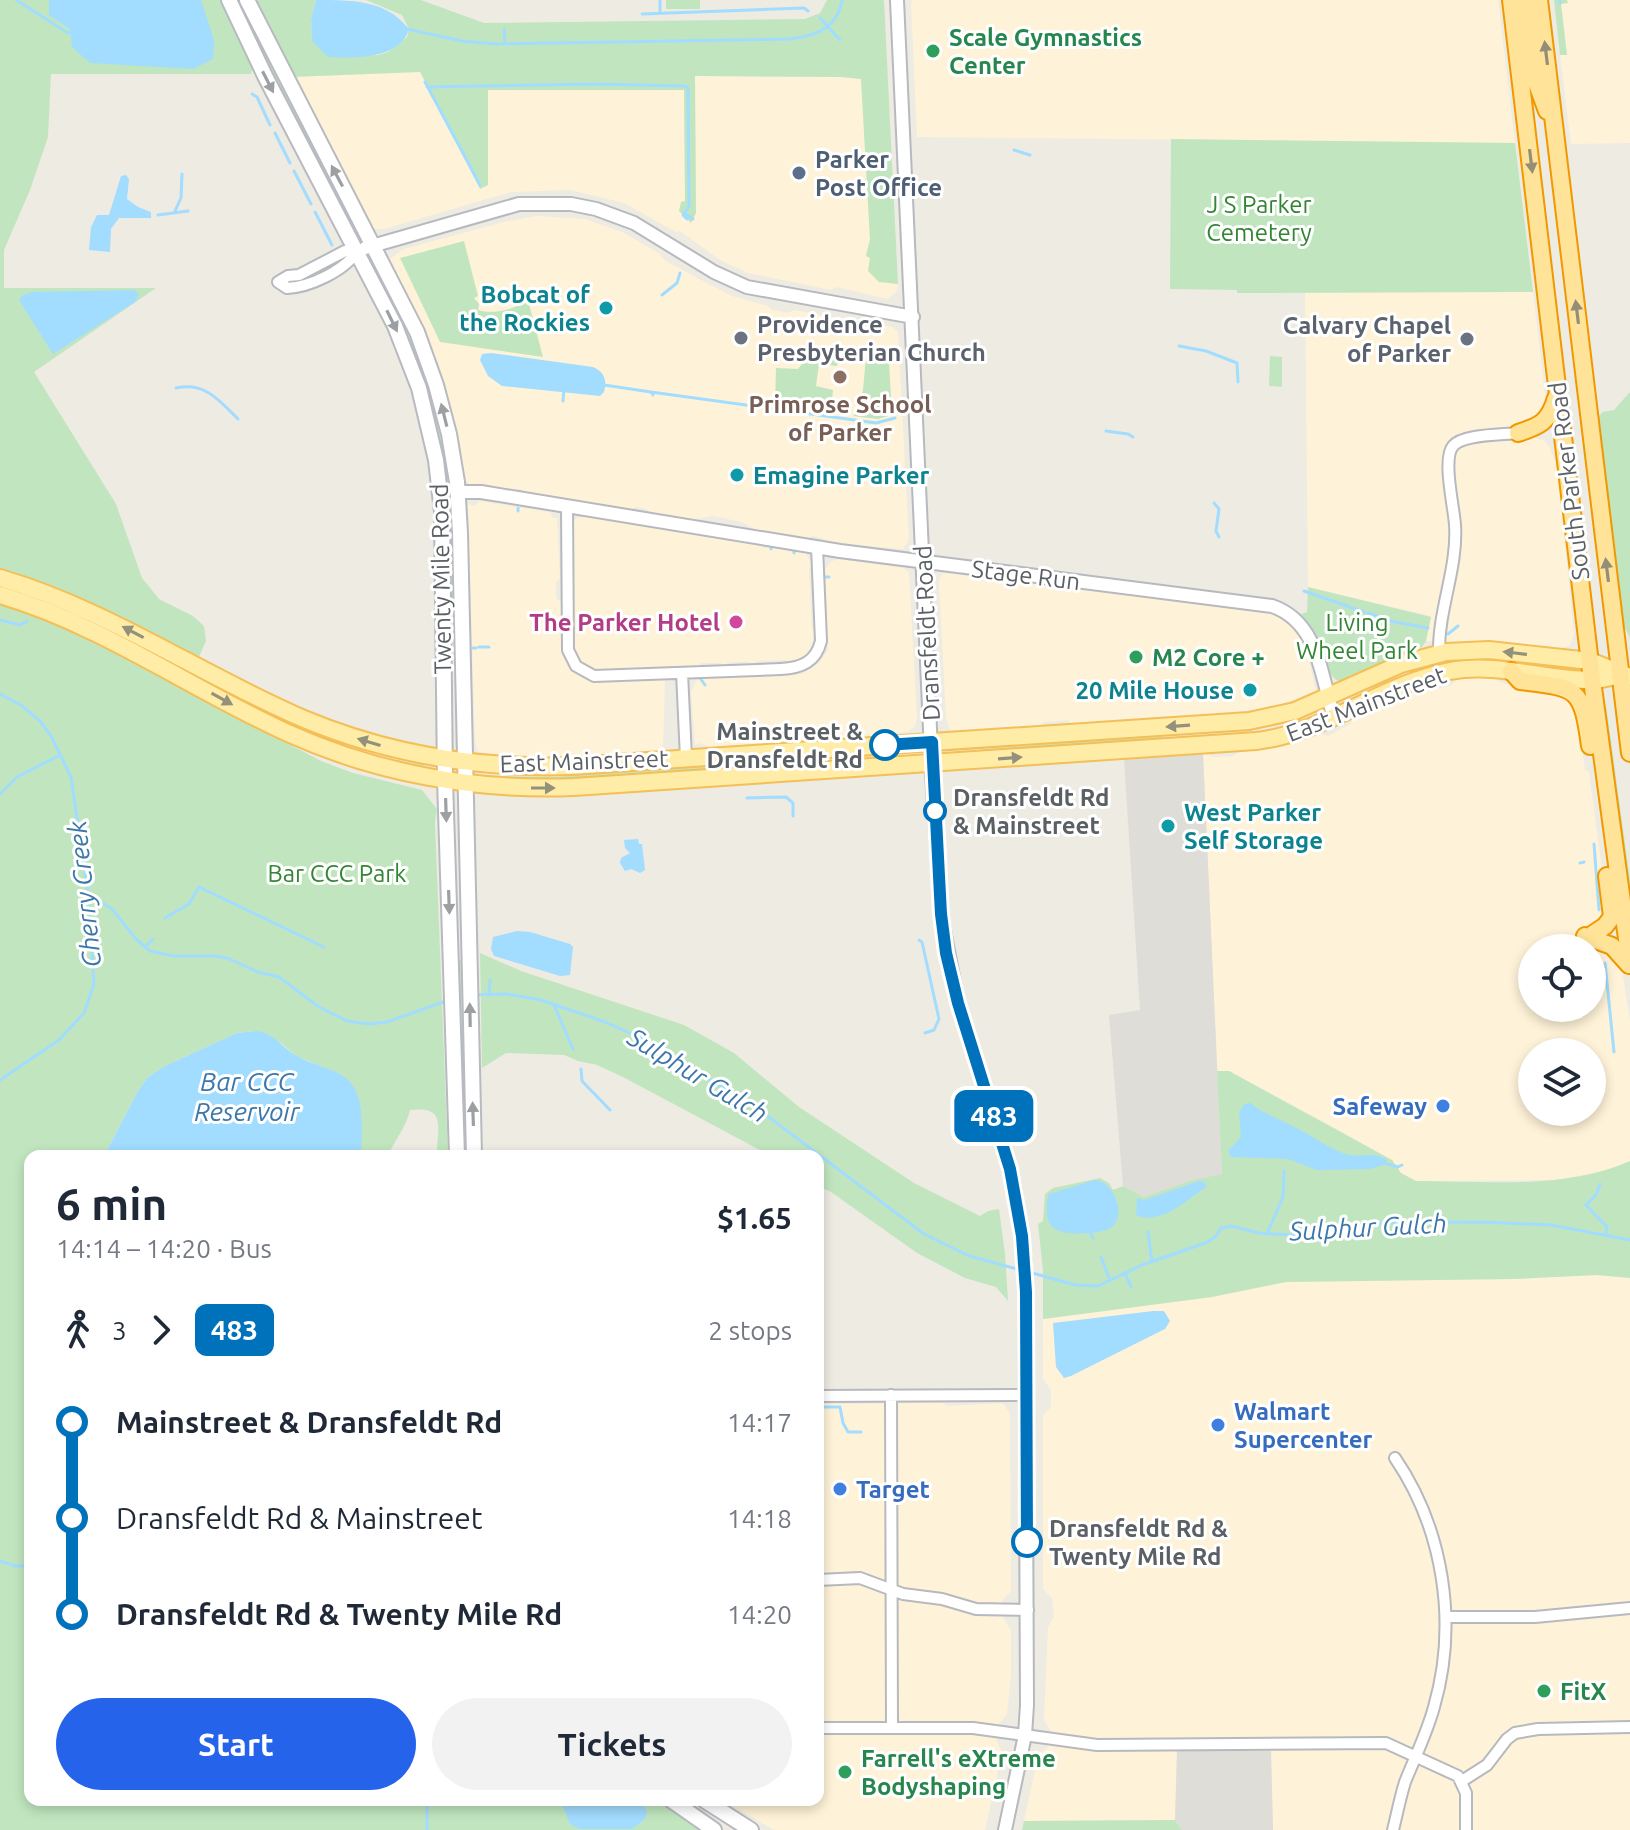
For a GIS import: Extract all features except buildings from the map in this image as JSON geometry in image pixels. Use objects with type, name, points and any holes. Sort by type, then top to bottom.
[{"type":"highway","name":"South Parker Road","points":[[1511,0],[1592,680],[1630,963]]},
{"type":"highway","points":[[1525,0],[1534,76],[1555,131]]},
{"type":"highway","name":"South Parker Road","points":[[1539,0],[1611,606],[1625,676],[1630,753]]},
{"type":"highway","points":[[1518,433],[1540,426],[1547,420],[1558,389]]},
{"type":"highway","points":[[1518,433],[1544,435],[1566,461]]},
{"type":"highway","points":[[1611,606],[1630,644]]},
{"type":"highway","points":[[1511,671],[1520,681],[1561,686],[1577,695],[1585,713],[1592,760],[1607,788]]},
{"type":"highway","points":[[1593,934],[1612,917],[1603,838],[1610,819]]},
{"type":"highway","points":[[1593,934],[1628,933]]},
{"type":"highway","points":[[1606,944],[1630,963]]},
{"type":"main road","name":"Twenty Mile Road","points":[[229,0],[265,76],[357,251],[410,363],[436,460],[442,524],[444,759],[457,1150]]},
{"type":"main road","name":"Twenty Mile Road","points":[[247,0],[406,309],[431,370],[450,441],[457,492],[474,1150]]},
{"type":"main road","name":"East Mainstreet","points":[[0,578],[97,614],[312,722],[381,745],[465,763],[557,767],[1249,721],[1279,716],[1401,664],[1439,653],[1489,650],[1590,661],[1625,676]]},
{"type":"main road","name":"East Mainstreet","points":[[0,595],[85,626],[304,740],[376,765],[445,780],[555,788],[1224,744],[1276,738],[1334,718],[1428,676],[1450,671],[1481,668],[1592,680],[1625,676]]},
{"type":"main road","points":[[1374,699],[1384,687],[1433,665],[1439,653]]},
{"type":"main road","points":[[1224,744],[1225,737],[1230,734],[1271,726],[1279,716]]},
{"type":"main road","points":[[680,1806],[714,1830]]},
{"type":"main road","points":[[713,1806],[751,1830]]},
{"type":"street","name":"Dransfeldt Road","points":[[897,0],[941,914],[946,953],[958,1003],[1010,1169],[1019,1215],[1026,1305],[1028,1610],[1025,1735],[1005,1830]]},
{"type":"street","points":[[357,251],[351,262],[302,286],[287,288],[278,282],[288,276],[299,275],[345,251],[357,251],[519,204],[548,202],[580,205],[634,223],[714,272],[747,287],[913,317]]},
{"type":"street","points":[[1439,653],[1439,633],[1455,535],[1449,454],[1456,442],[1465,439],[1518,433]]},
{"type":"street","name":"Stage Run","points":[[457,492],[477,492],[817,547],[1272,606],[1290,614],[1310,637],[1334,718]]},
{"type":"street","points":[[567,506],[567,647],[571,661],[582,671],[596,676],[794,668],[809,662],[819,649],[821,638],[817,547]]},
{"type":"street","points":[[682,673],[686,758]]},
{"type":"street","points":[[891,1395],[892,1727]]},
{"type":"street","points":[[824,1396],[1026,1395]]},
{"type":"street","points":[[1393,1830],[1399,1800],[1433,1711],[1441,1678],[1446,1617],[1433,1539],[1416,1495],[1395,1458]]},
{"type":"street","points":[[824,1580],[860,1578],[910,1595],[942,1599],[976,1609],[1028,1610]]},
{"type":"street","points":[[1446,1617],[1535,1617],[1630,1608]]},
{"type":"street","points":[[1462,1781],[1487,1765],[1515,1733],[1538,1729],[1630,1727]]},
{"type":"street","points":[[824,1728],[973,1728],[1097,1745],[1386,1743],[1453,1773],[1462,1781],[1466,1793],[1466,1830]]},
{"type":"shaded area","points":[[913,0],[1498,0],[1515,143],[917,137]]},
{"type":"shaded area","points":[[1567,0],[1630,0],[1630,143],[1571,144],[1560,55],[1567,54],[1561,3],[1567,3]]},
{"type":"shaded area","points":[[420,72],[487,113],[488,90],[684,90],[685,202],[679,210],[691,222],[696,213],[695,76],[861,79],[870,239],[866,256],[870,258],[877,280],[898,284],[897,291],[887,299],[837,287],[831,290],[748,273],[720,260],[680,231],[676,232],[624,203],[570,190],[511,192],[384,229],[373,229],[291,77]]},
{"type":"shaded area","points":[[537,216],[585,219],[622,232],[705,282],[732,296],[770,309],[848,320],[855,326],[865,322],[892,327],[898,332],[909,539],[903,549],[827,542],[812,536],[808,539],[758,531],[742,522],[713,516],[689,520],[651,514],[647,509],[636,507],[629,510],[525,493],[521,489],[470,485],[465,480],[387,261],[404,249]]},
{"type":"shaded area","points":[[1305,292],[1533,292],[1546,402],[1537,418],[1536,438],[1545,441],[1550,448],[1558,471],[1574,635],[1570,645],[1556,650],[1426,641],[1431,616],[1308,587]]},
{"type":"shaded area","points":[[480,501],[550,512],[553,518],[557,518],[560,578],[556,582],[556,598],[561,602],[564,656],[579,675],[592,681],[665,680],[663,751],[552,757],[497,756],[478,751],[475,741],[468,504],[474,506]]},
{"type":"shaded area","points":[[586,516],[806,553],[812,565],[809,569],[812,629],[815,632],[811,647],[801,661],[790,663],[787,660],[757,661],[753,665],[749,662],[729,662],[725,666],[721,663],[701,663],[698,667],[600,671],[582,665],[572,646],[572,522]]},
{"type":"shaded area","points":[[839,559],[903,568],[909,572],[915,726],[909,731],[887,735],[709,747],[700,743],[695,745],[691,692],[696,681],[705,677],[802,674],[819,663],[828,650],[825,569],[832,561]]},
{"type":"shaded area","points":[[943,573],[1251,609],[1280,616],[1301,634],[1316,691],[1273,708],[1213,715],[1211,718],[1166,716],[1071,724],[1068,720],[1045,722],[1039,726],[955,731],[950,729],[946,719],[939,581]]},
{"type":"shaded area","points":[[1459,678],[1491,678],[1505,684],[1559,688],[1577,712],[1585,770],[1589,772],[1606,899],[1607,948],[1621,964],[1630,1020],[1630,1161],[1612,1169],[1557,1180],[1416,1181],[1401,1173],[1392,1160],[1337,1129],[1229,1071],[1217,1071],[1203,753],[1214,757],[1233,756],[1238,752],[1273,748],[1317,733],[1328,736],[1350,724],[1354,717],[1413,691],[1450,686]]},
{"type":"shaded area","points":[[1203,753],[1222,1174],[1144,1197],[1123,1186],[1109,1015],[1140,1010],[1124,759]]},
{"type":"shaded area","points":[[1597,1275],[1630,1278],[1630,1830],[1273,1830],[1271,1751],[1177,1750],[1175,1820],[1024,1821],[1038,1755],[1047,1748],[1051,1731],[1044,1720],[1048,1627],[1054,1617],[1052,1598],[1043,1589],[1043,1415],[1051,1407],[1051,1390],[1043,1379],[1043,1319],[1212,1297],[1286,1282]]},
{"type":"shaded area","points":[[942,1403],[948,1406],[1003,1403],[1010,1414],[1011,1591],[1003,1600],[1003,1618],[1011,1630],[1011,1675],[1007,1714],[998,1725],[996,1739],[1002,1752],[985,1830],[774,1830],[732,1806],[824,1806],[824,1404]]},
{"type":"shaded area","points":[[1177,1750],[1271,1751],[1273,1830],[1182,1830],[1175,1820]]},
{"type":"green space","points":[[0,0],[223,0],[253,66],[251,74],[51,74],[48,137],[30,190],[4,250],[4,288],[156,288],[34,372],[116,504],[142,578],[159,599],[193,616],[204,626],[206,641],[199,657],[90,603],[0,572]]},
{"type":"green space","points":[[235,0],[240,0],[358,228],[303,136]]},
{"type":"green space","points":[[254,0],[316,0],[311,19],[312,41],[334,57],[378,55],[388,52],[407,37],[409,29],[402,15],[366,0],[421,0],[484,23],[805,19],[820,13],[827,0],[884,0],[898,284],[879,282],[868,271],[870,258],[866,256],[870,239],[861,79],[695,76],[696,213],[691,223],[679,211],[681,202],[685,201],[684,90],[488,90],[488,185],[480,189],[420,72],[291,77]]},
{"type":"green space","points":[[666,0],[700,0],[700,9],[666,9]]},
{"type":"green space","points":[[1554,0],[1567,0],[1568,3],[1561,4],[1567,55],[1560,55]]},
{"type":"green space","name":"J S Parker Cemetery","points":[[1171,139],[1515,143],[1533,292],[1237,293],[1237,290],[1170,289]]},
{"type":"green space","points":[[464,241],[478,296],[474,298],[479,304],[478,310],[504,310],[528,300],[543,357],[440,342],[400,258]]},
{"type":"green space","points":[[375,272],[418,356],[443,438],[452,521],[455,605],[449,607],[446,489]]},
{"type":"green space","points":[[806,349],[840,354],[837,366],[819,364],[816,386],[833,390],[831,412],[775,405],[776,368],[798,369],[805,360]]},
{"type":"green space","points":[[1270,356],[1282,357],[1282,387],[1269,386]]},
{"type":"green space","points":[[866,357],[889,361],[892,415],[878,419],[853,416],[863,390]]},
{"type":"green space","points":[[1630,392],[1630,638],[1622,621],[1598,417],[1603,412],[1614,410]]},
{"type":"green space","points":[[0,584],[22,590],[425,764],[423,766],[306,733],[0,590]]},
{"type":"green space","name":"Living Wheel Park","points":[[1308,587],[1431,617],[1426,641],[1422,647],[1341,682],[1329,671],[1320,642],[1301,614],[1307,612]]},
{"type":"green space","name":"Bar CCC Park","points":[[0,604],[61,625],[97,642],[321,761],[353,773],[422,790],[437,809],[435,822],[448,1150],[436,1150],[437,1118],[434,1113],[421,1109],[410,1110],[391,1150],[361,1150],[360,1106],[340,1074],[296,1056],[281,1043],[256,1031],[237,1033],[148,1077],[107,1150],[24,1150],[24,1806],[671,1806],[704,1830],[0,1830]]},
{"type":"green space","points":[[1604,706],[1630,880],[1630,906]]},
{"type":"green space","points":[[1155,734],[1168,740],[954,752]]},
{"type":"green space","points":[[911,751],[772,766],[538,783],[482,776],[558,777],[639,767]]},
{"type":"green space","points":[[480,953],[521,971],[684,1025],[734,1053],[799,1107],[914,1183],[980,1216],[999,1209],[1008,1301],[996,1287],[965,1278],[917,1253],[824,1189],[824,1150],[760,1150],[623,1077],[564,1055],[506,1053],[482,1068]]},
{"type":"green space","points":[[464,960],[469,1150],[462,1150],[458,962]]},
{"type":"green space","points":[[1217,1071],[1229,1071],[1392,1160],[1401,1173],[1416,1181],[1552,1180],[1605,1170],[1630,1161],[1630,1278],[1597,1275],[1286,1282],[1212,1297],[1043,1319],[1043,1270],[1038,1224],[1043,1221],[1045,1194],[1053,1188],[1100,1178],[1109,1183],[1113,1190],[1123,1186],[1144,1197],[1222,1174]]},
{"type":"green space","points":[[1175,1820],[1182,1830],[1022,1830],[1024,1821]]},
{"type":"water","points":[[49,0],[201,0],[214,40],[213,59],[193,69],[90,63],[72,47],[70,29],[49,15]]},
{"type":"water","points":[[316,0],[356,2],[379,7],[400,19],[409,29],[396,47],[386,52],[363,57],[328,57],[312,41],[311,19]]},
{"type":"water","points":[[126,175],[129,179],[127,199],[151,212],[151,218],[119,218],[111,229],[110,252],[89,250],[91,227],[97,215],[109,215],[121,176]]},
{"type":"water","points":[[134,290],[139,294],[135,302],[53,354],[19,300],[32,292]]},
{"type":"water","points":[[482,354],[593,367],[604,377],[604,392],[600,396],[502,386],[488,376],[480,360]]},
{"type":"water","points":[[638,839],[642,844],[645,870],[640,873],[631,869],[625,871],[620,863],[621,858],[630,853],[625,848],[624,840]]},
{"type":"water","points":[[517,931],[570,944],[573,947],[570,975],[560,976],[494,956],[491,949],[493,937]]},
{"type":"water","name":"Bar CCC Reservoir","points":[[263,1032],[293,1054],[349,1081],[355,1089],[361,1111],[361,1150],[107,1150],[148,1077],[237,1033]]},
{"type":"water","points":[[1250,1103],[1339,1152],[1387,1160],[1383,1165],[1370,1169],[1317,1170],[1288,1159],[1231,1157],[1228,1151],[1241,1137],[1239,1113],[1244,1104]]},
{"type":"water","points":[[1095,1180],[1111,1190],[1117,1202],[1118,1216],[1114,1225],[1092,1233],[1095,1239],[1092,1240],[1089,1233],[1062,1232],[1051,1226],[1047,1213],[1049,1194]]},
{"type":"water","points":[[1199,1181],[1205,1182],[1206,1187],[1173,1210],[1154,1217],[1136,1215],[1137,1198],[1145,1200]]},
{"type":"water","points":[[1164,1311],[1170,1321],[1165,1329],[1071,1376],[1064,1378],[1056,1367],[1053,1323]]},
{"type":"water","points":[[562,1806],[644,1806],[647,1811],[645,1819],[632,1829],[579,1829],[570,1824]]},
{"type":"waterway","points":[[16,0],[68,33],[73,32]]},
{"type":"waterway","points":[[660,0],[660,11]]},
{"type":"waterway","points":[[407,29],[462,41],[497,44],[789,39],[807,36],[830,24],[840,10],[842,0]]},
{"type":"waterway","points":[[642,14],[804,8],[808,11]]},
{"type":"waterway","points":[[820,18],[840,40]]},
{"type":"waterway","points":[[504,29],[505,44]]},
{"type":"waterway","points":[[425,82],[480,185]]},
{"type":"waterway","points":[[427,87],[685,86],[688,88],[689,206],[683,215],[687,219]]},
{"type":"waterway","points":[[252,94],[257,97],[270,125]]},
{"type":"waterway","points":[[275,133],[290,163]]},
{"type":"waterway","points":[[1014,150],[1030,155]]},
{"type":"waterway","points":[[294,171],[311,204]]},
{"type":"waterway","points":[[181,198],[182,174]]},
{"type":"waterway","points":[[175,211],[180,200]]},
{"type":"waterway","points":[[158,215],[188,211]]},
{"type":"waterway","points":[[315,212],[332,245]]},
{"type":"waterway","points":[[684,213],[693,219]]},
{"type":"waterway","points":[[662,295],[677,283],[680,273]]},
{"type":"waterway","points":[[1179,346],[1206,351],[1237,363],[1238,382]]},
{"type":"waterway","points":[[604,385],[651,392],[653,395]]},
{"type":"waterway","points":[[176,388],[203,390],[218,399],[238,419]]},
{"type":"waterway","points":[[563,401],[564,389]]},
{"type":"waterway","points":[[651,392],[876,423],[895,418]]},
{"type":"waterway","points":[[1106,431],[1133,437]]},
{"type":"waterway","points":[[1214,503],[1219,509],[1216,531],[1219,537]]},
{"type":"waterway","points":[[1304,591],[1364,612]]},
{"type":"waterway","points":[[1368,613],[1428,628]]},
{"type":"waterway","points":[[0,620],[20,625],[27,621]]},
{"type":"waterway","points":[[1448,634],[1458,626]]},
{"type":"waterway","points":[[479,647],[489,647]]},
{"type":"waterway","points":[[700,678],[705,685]]},
{"type":"waterway","name":"Cherry Creek","points":[[0,694],[21,705],[40,721],[71,777],[88,894],[94,984],[84,1013],[59,1040],[0,1080]]},
{"type":"waterway","points":[[0,794],[17,777],[60,755]]},
{"type":"waterway","points":[[747,798],[786,797],[793,803],[793,816]]},
{"type":"waterway","points":[[1594,844],[1599,910]]},
{"type":"waterway","points":[[1580,863],[1584,862]]},
{"type":"waterway","points":[[165,918],[189,904],[199,887],[324,947]]},
{"type":"waterway","name":"Sulphur Gulch","points":[[88,894],[112,909],[150,951],[174,956],[227,958],[258,972],[279,977],[319,1007],[347,1021],[369,1024],[387,1022],[446,1001]]},
{"type":"waterway","points":[[145,947],[153,939]]},
{"type":"waterway","points":[[919,940],[922,942],[939,1019],[934,1030],[925,1033]]},
{"type":"waterway","points":[[1606,973],[1614,1052]]},
{"type":"waterway","points":[[489,994],[490,980]]},
{"type":"waterway","name":"Sulphur Gulch","points":[[473,995],[506,994],[541,1000],[639,1037],[761,1111],[813,1150]]},
{"type":"waterway","points":[[554,1005],[573,1049]]},
{"type":"waterway","points":[[581,1069],[582,1081],[610,1110]]},
{"type":"waterway","name":"Sulphur Gulch","points":[[824,1159],[924,1234],[969,1256],[1021,1270]]},
{"type":"waterway","points":[[1384,1163],[1398,1167],[1402,1165]]},
{"type":"waterway","points":[[1267,1234],[1283,1197],[1284,1171]]},
{"type":"waterway","points":[[1600,1184],[1596,1195],[1586,1205],[1607,1227],[1606,1234]]},
{"type":"waterway","name":"Sulphur Gulch","points":[[1029,1272],[1075,1285],[1098,1286],[1142,1265],[1208,1242],[1221,1228],[1231,1226],[1259,1233],[1305,1236],[1389,1223],[1483,1222],[1551,1225],[1630,1240]]},
{"type":"waterway","points":[[1148,1232],[1152,1262]]},
{"type":"waterway","points":[[1101,1257],[1110,1280]]},
{"type":"waterway","points":[[1125,1273],[1131,1287]]},
{"type":"waterway","points":[[824,1407],[840,1407],[848,1432],[861,1432]]},
{"type":"waterway","name":"Cherry Creek","points":[[0,1561],[24,1566]]},
{"type":"waterway","name":"Cherry Creek","points":[[427,1806],[427,1830]]},
{"type":"bus line","name":"483","points":[[885,745],[932,742],[941,914],[946,953],[1017,1200],[1026,1292],[1027,1542]]},
{"type":"place","name":"Scale Gymnastics Center","points":[[933,51]]},
{"type":"place","name":"Parker Post Office","points":[[799,173]]},
{"type":"place","name":"Bobcat of the Rockies","points":[[606,308]]},
{"type":"place","name":"Providence Presbyterian Church","points":[[741,338]]},
{"type":"place","name":"Calvary Chapel of Parker","points":[[1467,339]]},
{"type":"place","name":"Primrose School of Parker","points":[[840,377]]},
{"type":"place","name":"Emagine Parker","points":[[737,475]]},
{"type":"place","name":"The Parker Hotel","points":[[736,622]]},
{"type":"place","name":"M2 Core +","points":[[1136,657]]},
{"type":"place","name":"20 Mile House","points":[[1250,690]]},
{"type":"place","name":"Mainstreet & Dransfeldt Rd","points":[[885,745]]},
{"type":"place","name":"Dransfeldt Rd & Mainstreet","points":[[935,811]]},
{"type":"place","name":"West Parker Self Storage","points":[[1168,826]]},
{"type":"place","name":"Safeway","points":[[1443,1106]]},
{"type":"place","name":"Walmart Supercenter","points":[[1218,1425]]},
{"type":"place","name":"Target","points":[[840,1489]]},
{"type":"place","name":"Dransfeldt Rd & Twenty Mile Rd","points":[[1027,1542]]},
{"type":"place","name":"FitX","points":[[1544,1691]]},
{"type":"place","name":"Farrell's eXtreme Bodyshaping","points":[[845,1772]]}]
